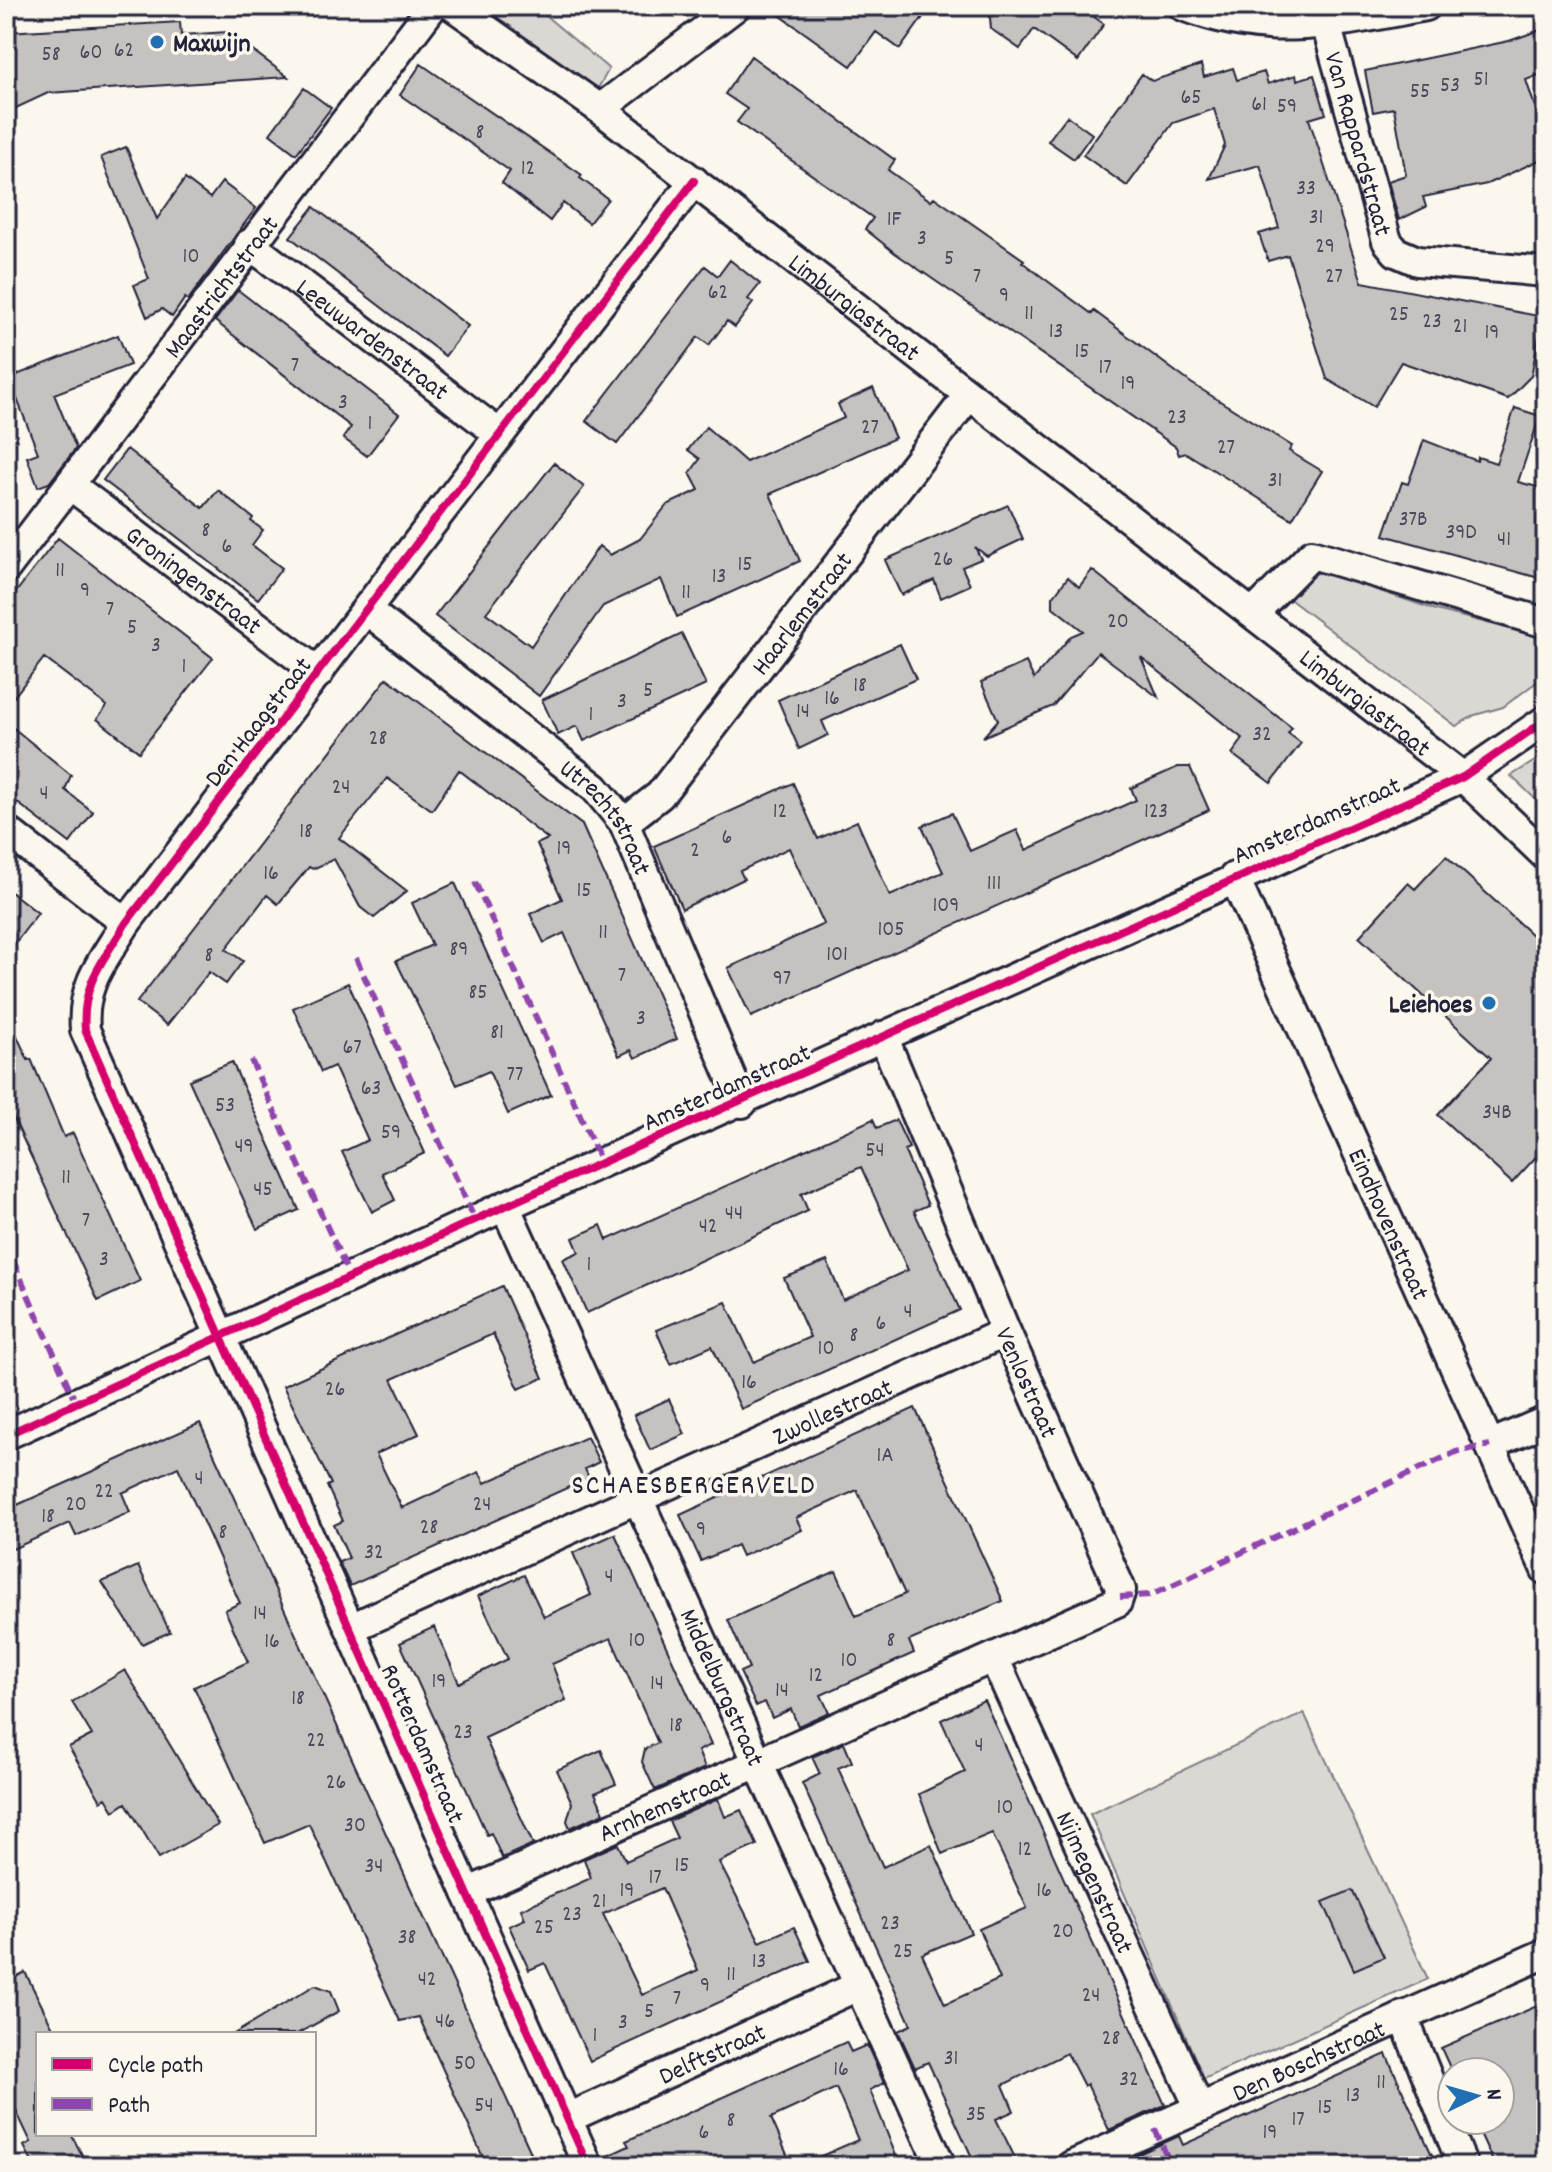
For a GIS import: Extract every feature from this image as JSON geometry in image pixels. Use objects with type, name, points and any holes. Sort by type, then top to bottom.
[{"type":"street","name":"Maastrichtstraat","points":[[6,568],[249,244],[433,6]]},
{"type":"street","name":"Limburgiastraat","points":[[453,6],[600,109],[1463,777],[1546,856]]},
{"type":"street","points":[[600,109],[736,6]]},
{"type":"street","points":[[1183,6],[1211,16],[1280,28],[1326,24],[1426,6]]},
{"type":"street","name":"Van Rappardstraat","points":[[1326,24],[1387,241],[1396,252],[1417,261],[1546,272]]},
{"type":"street","name":"Den Haagstraat","points":[[221,1336],[85,1030],[83,1008],[88,986],[126,923],[368,611],[498,433],[694,181]]},
{"type":"street","name":"Leeuwardenstraat","points":[[249,244],[498,433]]},
{"type":"street","name":"Haarlemstraat","points":[[624,823],[660,795],[969,395]]},
{"type":"street","name":"Groningenstraat","points":[[70,485],[319,673]]},
{"type":"street","points":[[1253,614],[1312,554],[1546,623]]},
{"type":"street","name":"Utrechtstraat","points":[[368,611],[595,788],[624,823],[742,1103]]},
{"type":"street","name":"Amsterdamstraat","points":[[6,1435],[505,1206],[742,1103],[1234,877],[1463,777],[1546,720]]},
{"type":"street","points":[[6,830],[126,923]]},
{"type":"street","name":"Eindhovenstraat","points":[[1234,877],[1546,1570]]},
{"type":"street","name":"Venlostraat","points":[[883,1036],[1006,1332],[1121,1590],[1117,1602],[994,1658]]},
{"type":"street","name":"Middelburgstraat","points":[[505,1206],[941,2166]]},
{"type":"street","name":"Zwollestraat","points":[[351,1628],[1006,1332]]},
{"type":"street","name":"Rotterdamstraat","points":[[221,1336],[588,2166]]},
{"type":"street","points":[[1490,1445],[1546,1421]]},
{"type":"street","name":"Arnhemstraat","points":[[467,1893],[994,1658]]},
{"type":"street","name":"Nijmegenstraat","points":[[994,1658],[1199,2107]]},
{"type":"street","name":"Den Boschstraat","points":[[1071,2166],[1546,1953]]},
{"type":"street","name":"Delftstraat","points":[[566,2119],[858,1986]]},
{"type":"street","points":[[1403,2016],[1463,2166]]},
{"type":"shaded area","points":[[479,6],[534,6],[609,69],[596,92]]},
{"type":"shaded area","points":[[1321,571],[1436,610],[1546,638],[1546,675],[1503,707],[1475,715],[1456,726],[1287,597],[1296,584]]},
{"type":"shaded area","points":[[1546,754],[1546,809],[1511,776]]},
{"type":"shaded area","points":[[1304,1713],[1428,1979],[1204,2079],[1090,1814]]},
{"type":"building","points":[[767,6],[931,6],[900,49],[876,32],[851,66]]},
{"type":"building","points":[[989,6],[1079,6],[1104,24],[1078,61],[1034,29],[1020,49],[991,29]]},
{"type":"building","points":[[180,22],[181,35],[228,32],[288,77],[48,93],[16,108],[6,90],[6,32]]},
{"type":"building","points":[[1546,28],[1546,72],[1526,80],[1546,140],[1546,157],[1487,184],[1423,197],[1426,207],[1399,220],[1388,181],[1406,175],[1394,108],[1373,112],[1365,71],[1509,41]]},
{"type":"building","points":[[751,56],[895,160],[888,170],[931,201],[934,197],[1024,260],[1022,262],[1092,314],[1094,311],[1191,383],[1292,446],[1289,451],[1322,471],[1292,519],[1186,453],[1179,455],[1176,447],[895,253],[865,229],[873,218],[737,122],[747,109],[725,94]]},
{"type":"building","points":[[421,64],[582,175],[580,178],[608,199],[589,223],[563,203],[550,221],[502,183],[510,171],[400,95]]},
{"type":"building","points":[[1201,65],[1204,77],[1233,68],[1237,80],[1264,72],[1268,84],[1296,75],[1297,80],[1314,75],[1326,114],[1309,119],[1362,282],[1543,317],[1531,376],[1508,399],[1401,362],[1374,407],[1327,379],[1288,255],[1268,261],[1259,234],[1279,228],[1260,165],[1209,179],[1225,145],[1214,109],[1173,123],[1127,186],[1083,155],[1142,74],[1152,81]]},
{"type":"building","points":[[304,88],[331,108],[296,154],[270,134]]},
{"type":"building","points":[[1067,116],[1092,134],[1074,159],[1048,141]]},
{"type":"building","points":[[126,147],[157,219],[185,179],[210,198],[222,182],[256,208],[172,317],[162,309],[147,317],[134,285],[149,279],[101,157]]},
{"type":"building","points":[[314,207],[468,326],[445,356],[290,237]]},
{"type":"building","points":[[730,260],[760,284],[748,299],[753,303],[735,327],[727,321],[709,345],[698,337],[617,444],[586,421],[705,266],[718,276]]},
{"type":"building","points":[[238,290],[399,414],[367,456],[343,438],[351,427],[215,321]]},
{"type":"building","points":[[118,335],[130,365],[54,394],[76,448],[49,483],[38,487],[27,457],[38,453],[9,378]]},
{"type":"building","points":[[873,388],[895,438],[770,494],[800,561],[677,617],[661,579],[603,606],[539,696],[435,616],[554,463],[584,487],[486,613],[531,646],[599,546],[610,555],[640,539],[667,505],[699,490],[690,473],[700,459],[688,450],[706,427],[746,462],[844,418],[838,404]]},
{"type":"building","points":[[1515,408],[1540,416],[1518,482],[1545,489],[1537,523],[1546,526],[1546,580],[1384,535],[1402,482],[1408,484],[1424,440],[1477,461],[1478,457],[1496,463]]},
{"type":"building","points":[[127,449],[203,508],[218,490],[253,518],[251,521],[263,530],[252,545],[282,568],[258,599],[103,480]]},
{"type":"building","points":[[1008,505],[1023,539],[987,556],[975,547],[981,559],[962,567],[970,585],[941,598],[934,580],[901,595],[885,560]]},
{"type":"building","points":[[58,538],[213,658],[139,752],[97,719],[107,706],[44,658],[6,707],[6,605]]},
{"type":"building","points":[[1092,570],[1292,728],[1288,733],[1301,743],[1271,783],[1232,754],[1243,739],[1141,657],[1158,697],[1098,652],[1053,706],[983,737],[998,720],[981,682],[1026,662],[1034,679],[1071,636],[1083,631],[1053,607],[1053,597],[1068,577],[1079,587]]},
{"type":"building","points":[[682,634],[706,685],[584,741],[577,726],[558,735],[542,700]]},
{"type":"building","points":[[900,644],[916,679],[822,721],[828,735],[799,749],[778,700]]},
{"type":"building","points":[[387,678],[582,825],[677,1039],[635,1058],[631,1050],[619,1056],[564,933],[544,943],[530,914],[562,899],[537,844],[548,839],[459,770],[432,810],[387,778],[339,838],[407,891],[374,918],[360,907],[334,859],[313,869],[309,867],[278,904],[267,895],[226,949],[243,961],[226,984],[209,972],[167,1025],[137,1002]]},
{"type":"building","points":[[6,722],[71,775],[65,790],[93,812],[70,843],[6,794]]},
{"type":"building","points":[[1178,767],[1190,767],[1209,810],[751,1017],[728,968],[824,924],[789,848],[740,871],[744,879],[682,909],[654,846],[793,783],[818,839],[857,821],[890,896],[943,872],[922,826],[952,813],[970,851],[1017,830],[1026,850],[1136,800],[1131,788]]},
{"type":"building","name":"Leiehoes","points":[[1446,856],[1546,948],[1546,1146],[1512,1183],[1438,1115],[1491,1058],[1359,937],[1408,883],[1415,889]]},
{"type":"building","points":[[455,883],[551,1095],[508,1114],[489,1071],[457,1085],[396,961],[432,945],[412,903]]},
{"type":"building","points":[[6,888],[38,913],[6,955]]},
{"type":"building","points":[[348,983],[425,1153],[382,1173],[395,1200],[372,1212],[342,1152],[368,1140],[334,1066],[321,1072],[293,1008]]},
{"type":"building","points":[[6,1012],[28,1060],[31,1059],[64,1137],[73,1133],[140,1281],[98,1301],[6,1102]]},
{"type":"building","points":[[232,1062],[299,1210],[257,1229],[189,1080]]},
{"type":"building","points":[[873,1119],[877,1128],[896,1120],[909,1148],[904,1150],[928,1205],[914,1211],[960,1310],[741,1409],[712,1346],[671,1364],[656,1330],[726,1302],[754,1362],[810,1337],[784,1278],[827,1261],[843,1300],[908,1270],[861,1167],[801,1194],[808,1211],[587,1313],[563,1259],[579,1252],[573,1238],[601,1225],[607,1240]]},
{"type":"building","points":[[502,1286],[543,1378],[519,1389],[493,1334],[392,1379],[419,1434],[376,1454],[402,1508],[479,1472],[485,1483],[587,1437],[599,1462],[585,1469],[589,1478],[350,1586],[339,1562],[349,1558],[334,1525],[343,1521],[327,1486],[331,1484],[283,1386]]},
{"type":"building","points":[[669,1399],[685,1434],[650,1450],[634,1415]]},
{"type":"building","points":[[915,1408],[1003,1601],[909,1641],[914,1653],[821,1695],[829,1712],[798,1726],[791,1709],[772,1718],[765,1702],[756,1706],[740,1672],[749,1668],[728,1620],[836,1571],[856,1616],[905,1594],[857,1490],[796,1518],[802,1530],[742,1556],[737,1545],[701,1561],[680,1515]]},
{"type":"building","points":[[200,1423],[537,2166],[487,2166],[419,2017],[400,2021],[309,1824],[265,1843],[194,1687],[248,1662],[225,1610],[240,1603],[178,1467],[122,1493],[130,1512],[76,1536],[70,1523],[6,1552],[6,1510]]},
{"type":"building","points":[[615,1534],[711,1745],[698,1751],[705,1768],[655,1790],[642,1762],[645,1749],[658,1743],[611,1638],[552,1664],[566,1700],[485,1738],[533,1844],[502,1858],[491,1833],[487,1835],[400,1643],[434,1627],[459,1683],[508,1659],[478,1596],[524,1575],[544,1617],[591,1595],[573,1553]]},
{"type":"building","points":[[138,1566],[170,1632],[142,1644],[102,1582]]},
{"type":"building","points":[[125,1670],[218,1825],[159,1858],[126,1803],[114,1811],[106,1798],[101,1801],[69,1747],[92,1735],[72,1702]]},
{"type":"building","points":[[984,1700],[1165,2105],[1109,2130],[1087,2084],[1084,2086],[1067,2053],[1003,2085],[1014,2111],[996,2119],[1019,2166],[976,2166],[928,2062],[915,2068],[898,2031],[911,2025],[802,1783],[820,1774],[812,1757],[844,1743],[852,1762],[838,1768],[883,1867],[931,1845],[971,1933],[922,1954],[945,2004],[1000,1979],[979,1929],[1027,1908],[992,1833],[942,1854],[919,1794],[965,1772],[941,1720]]},
{"type":"building","points":[[601,1750],[616,1784],[595,1793],[604,1813],[570,1828],[567,1821],[572,1803],[557,1770]]},
{"type":"building","points":[[718,1799],[725,1817],[741,1810],[757,1845],[719,1862],[760,1942],[794,1927],[810,1961],[590,2061],[545,1963],[529,1970],[509,1926],[525,1919],[521,1909],[591,1878],[584,1859],[618,1844],[626,1861],[677,1838],[669,1821]],"holes":[[[662,1888],[698,1970],[642,1995],[603,1914]]]},
{"type":"building","points":[[1352,1890],[1384,1957],[1354,1970],[1323,1902]]},
{"type":"building","points":[[25,1972],[55,2032],[36,2032],[36,2136],[72,2136],[88,2166],[34,2166],[24,2146],[31,2142],[6,2090],[6,1982]]},
{"type":"building","points":[[315,1985],[331,1991],[339,2011],[301,2032],[237,2032]]},
{"type":"building","points":[[1546,2002],[1546,2166],[1495,2166],[1481,2136],[1516,2136],[1516,2056],[1445,2056],[1441,2048]]},
{"type":"building","points":[[846,2042],[851,2052],[867,2045],[884,2083],[870,2090],[900,2166],[798,2166],[858,2140],[836,2088],[771,2118],[792,2166],[605,2166],[603,2158],[629,2146],[626,2141]]},
{"type":"building","points":[[1386,2054],[1437,2166],[1125,2166],[1123,2161],[1179,2136],[1183,2145]]},
{"type":"marked path","points":[[475,882],[602,1164]]},
{"type":"marked path","points":[[356,958],[475,1220]]},
{"type":"marked path","points":[[251,1060],[350,1277]]},
{"type":"marked path","points":[[6,1245],[76,1403]]},
{"type":"marked path","points":[[1120,1597],[1151,1595],[1456,1452],[1490,1445]]},
{"type":"marked path","points":[[1155,2129],[1171,2166]]},
{"type":"cycle path","points":[[588,2166],[85,1030],[85,1014],[86,999],[95,974],[126,923],[694,181]]},
{"type":"cycle path","points":[[6,1435],[505,1206],[1463,777],[1546,720]]},
{"type":"place","name":"Maxwijn","points":[[157,42]]},
{"type":"place","name":"Leiehoes","points":[[1489,1003]]},
{"type":"district","name":"SCHAESBERGERVELD","points":[[694,1483]]}]
